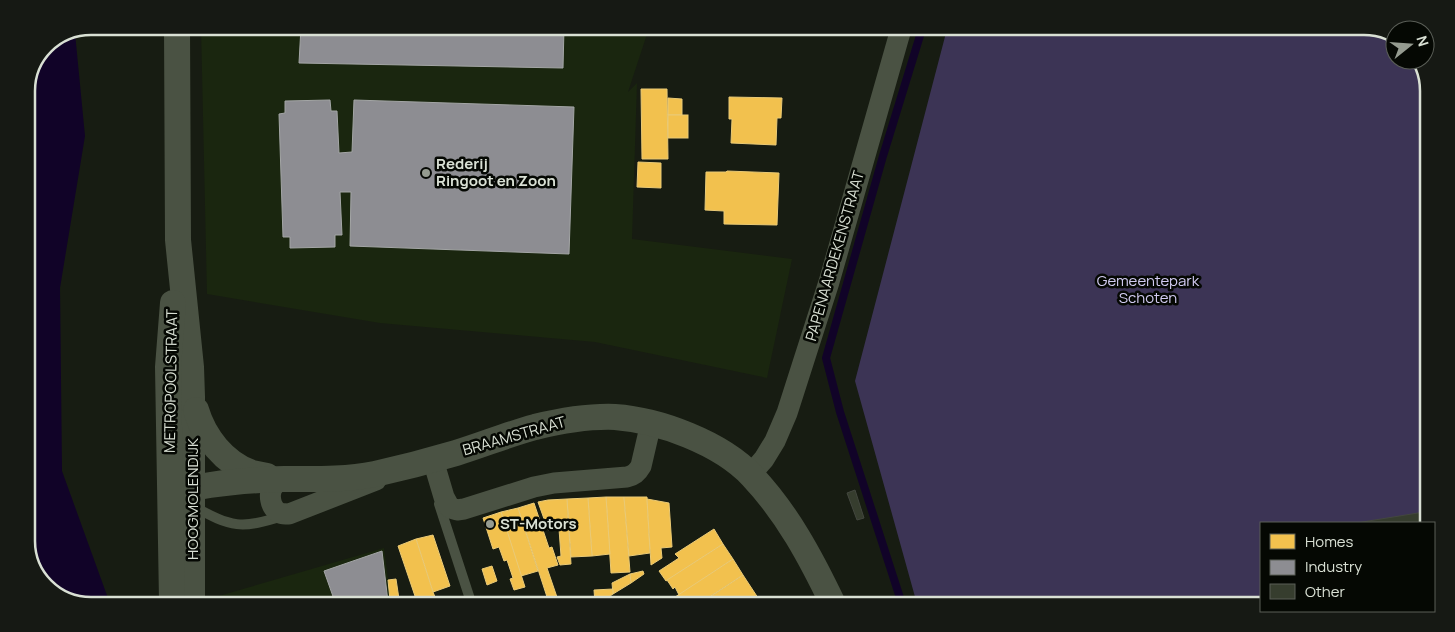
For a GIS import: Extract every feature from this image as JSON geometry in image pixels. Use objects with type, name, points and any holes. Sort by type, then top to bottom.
[{"type":"street","name":"METROPOOLSTRAAT","points":[[177,35],[178,240],[168,367],[186,495]]},
{"type":"street","name":"PAPENAARDEKENSTRAAT","points":[[751,474],[775,441],[787,413],[828,282],[899,35]]},
{"type":"street","name":"METROPOOLSTRAAT","points":[[178,240],[192,397]]},
{"type":"street","points":[[192,397],[200,423],[214,445],[231,461],[251,472],[282,479]]},
{"type":"street","name":"HOOGMOLENDIJK","points":[[173,597],[186,495],[192,397]]},
{"type":"street","name":"BRAAMSTRAAT","points":[[289,514],[423,463],[535,427],[574,420],[615,417],[662,425],[694,437],[726,454],[751,474],[777,505],[802,542],[830,597]]},
{"type":"street","points":[[423,463],[450,508],[464,510],[534,487],[554,483],[633,476],[641,466],[651,423]]},
{"type":"street","name":"BRAAMSTRAAT","points":[[186,495],[218,483],[282,479],[317,480],[370,475],[423,463]]},
{"type":"street","points":[[282,479],[275,484],[271,491],[270,499],[280,513],[289,514]]},
{"type":"street","name":"HOOGMOLENDIJK","points":[[186,495],[192,597]]},
{"type":"lane","points":[[423,463],[469,597]]},
{"type":"lane","name":"BRAAMSTRAAT","points":[[186,495],[212,516],[230,524],[247,525],[289,514]]},
{"type":"shaded area","points":[[201,35],[647,35],[628,92],[637,83],[632,239],[792,259],[767,378],[595,342],[380,323],[207,294]]},
{"type":"shaded area","points":[[75,37],[85,136],[60,288],[62,471],[108,597],[80,596],[60,588],[44,572],[38,559],[35,544],[35,88],[39,70],[51,51],[60,44]]},
{"type":"shaded area","points":[[384,548],[390,597],[215,597]]},
{"type":"green space","name":"Gemeentepark Schoten","points":[[945,35],[1364,35],[1385,39],[1385,70],[1416,70],[1420,88],[1420,522],[1260,522],[1260,597],[915,597],[855,381]]},
{"type":"building: Homes","points":[[641,89],[667,89],[668,159],[642,159]]},
{"type":"building: Homes","points":[[729,97],[782,98],[781,118],[777,118],[776,145],[731,143],[732,119],[729,119]]},
{"type":"building: Homes","points":[[668,98],[682,99],[682,115],[668,115]]},
{"type":"building: Homes","points":[[668,115],[688,115],[688,138],[668,138]]},
{"type":"building: Homes","points":[[638,162],[661,163],[661,188],[637,187]]},
{"type":"building: Homes","points":[[706,172],[779,173],[777,225],[724,224],[724,211],[705,210]]},
{"type":"building: Homes","points":[[606,497],[624,497],[630,572],[611,573]]},
{"type":"building: Homes","points":[[606,497],[610,554],[592,556],[588,498]]},
{"type":"building: Homes","points":[[624,497],[647,497],[650,553],[629,556]]},
{"type":"building: Homes","points":[[588,498],[592,556],[571,557],[567,499]]},
{"type":"building: Homes","points":[[567,499],[571,564],[560,565],[557,557],[561,556],[559,529],[548,530],[538,502]]},
{"type":"building: Homes","points":[[647,499],[669,503],[672,547],[661,548],[662,558],[651,565]]},
{"type":"building: Homes","points":[[534,503],[549,548],[552,547],[558,565],[547,568],[557,597],[547,597],[518,508]]},
{"type":"building: Homes","points":[[518,508],[538,571],[521,576],[501,512]]},
{"type":"building: Homes","points":[[501,512],[525,587],[514,590],[510,579],[513,578],[507,560],[504,561],[499,547],[493,549],[483,518]]},
{"type":"building: Homes","points":[[714,529],[723,544],[666,581],[659,571],[679,558],[675,554]]},
{"type":"building: Homes","points":[[433,535],[450,586],[433,592],[416,539]]},
{"type":"building: Homes","points":[[416,539],[435,597],[415,597],[398,546]]},
{"type":"building: Homes","points":[[723,544],[733,559],[679,595],[675,587],[673,589],[667,580]]},
{"type":"building: Homes","points":[[733,559],[743,575],[709,597],[675,597]]},
{"type":"building: Homes","points":[[492,566],[497,581],[487,585],[482,569]]},
{"type":"building: Homes","points":[[643,571],[644,574],[631,583],[630,574]]},
{"type":"building: Homes","points":[[630,574],[631,583],[613,594],[612,583]]},
{"type":"building: Homes","points":[[743,575],[757,597],[710,597]]},
{"type":"building: Homes","points":[[396,579],[399,597],[390,597],[388,580]]},
{"type":"building: Homes","points":[[613,589],[613,594],[609,597],[595,597],[594,590]]},
{"type":"building: Industry","points":[[301,35],[564,35],[563,68],[299,63]]},
{"type":"building: Industry","name":"Rederij Ringoot en Zoon","points":[[330,100],[331,111],[337,111],[339,153],[352,152],[354,100],[574,107],[569,254],[350,246],[351,192],[340,192],[342,235],[335,235],[335,247],[290,248],[290,237],[283,237],[279,114],[285,113],[285,101]]},
{"type":"building: Industry","points":[[382,551],[387,597],[333,597],[324,571]]},
{"type":"building: Other","points":[[855,490],[864,518],[857,520],[847,493]]},
{"type":"building: Other","points":[[1420,513],[1420,522],[1362,522]]},
{"type":"waterway","points":[[900,597],[840,412],[826,358],[883,156],[920,35]]},
{"type":"place","name":"Rederij Ringoot en Zoon","points":[[426,173]]},
{"type":"place","name":"ST-Motors","points":[[490,524]]}]
